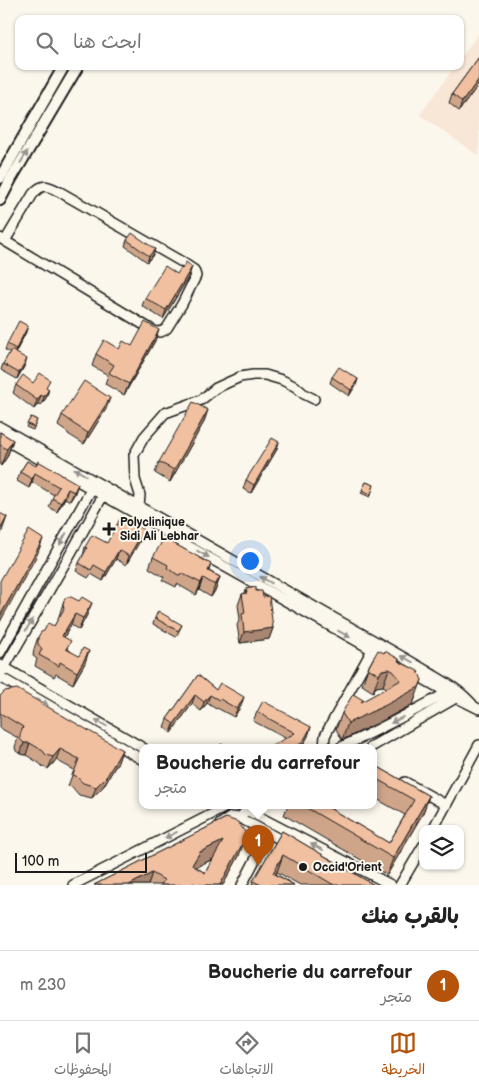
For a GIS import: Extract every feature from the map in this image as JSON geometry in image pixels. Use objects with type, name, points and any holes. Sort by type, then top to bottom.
[{"type":"street","points":[[0,178],[62,70]]},
{"type":"street","points":[[0,200],[76,70]]},
{"type":"street","points":[[47,186],[182,262],[194,270],[196,276],[167,328],[158,332],[2,240],[33,194],[40,187],[47,186]]},
{"type":"street","points":[[139,506],[140,495],[135,478],[134,455],[144,437],[165,413],[200,400],[216,388],[240,377],[253,375],[282,380],[314,399]]},
{"type":"street","points":[[0,427],[105,492],[176,539],[372,650],[451,690]]},
{"type":"street","points":[[0,437],[93,485]]},
{"type":"street","points":[[0,653],[93,485]]},
{"type":"street","points":[[105,492],[139,506],[413,662],[476,707]]},
{"type":"street","points":[[1,671],[105,492]]},
{"type":"street","points":[[324,744],[328,728],[372,650]]},
{"type":"street","points":[[1,671],[139,746]]},
{"type":"street","points":[[1,671],[139,757]]},
{"type":"street","points":[[347,744],[424,706],[451,690]]},
{"type":"street","points":[[376,744],[460,696]]},
{"type":"street","points":[[435,825],[479,745]]},
{"type":"street","points":[[398,778],[446,805]]},
{"type":"street","points":[[74,885],[218,809]]},
{"type":"street","points":[[225,809],[226,812],[235,817],[294,847]]},
{"type":"street","points":[[212,828],[235,817],[242,816],[247,809]]},
{"type":"street","points":[[252,809],[391,885]]},
{"type":"street","points":[[242,885],[269,833]]},
{"type":"street","points":[[400,885],[419,853]]},
{"type":"shaded area","points":[[479,33],[479,156],[420,115],[452,70],[464,70],[464,54]]},
{"type":"building","points":[[479,57],[479,79],[462,102],[452,94]]},
{"type":"building","points":[[132,233],[155,249],[149,256],[127,240]]},
{"type":"building","points":[[186,262],[192,267],[166,310],[145,298],[165,266],[177,274]]},
{"type":"building","points":[[19,321],[28,326],[16,349],[7,344]]},
{"type":"building","points":[[145,322],[159,330],[129,384],[109,373],[114,365],[96,354],[104,340],[119,349],[123,341],[132,346]]},
{"type":"building","points":[[11,350],[27,359],[19,373],[3,364]]},
{"type":"building","points":[[339,367],[358,379],[351,390],[332,377]]},
{"type":"building","points":[[40,373],[50,380],[46,387],[49,389],[44,397],[41,395],[37,400],[16,385],[23,375],[33,383]]},
{"type":"building","points":[[84,381],[110,398],[88,433],[62,415]]},
{"type":"building","points":[[193,402],[208,410],[174,470],[159,462]]},
{"type":"building","points":[[31,417],[37,420],[34,427],[27,424]]},
{"type":"building","points":[[0,432],[13,440],[7,449],[0,445]]},
{"type":"building","points":[[272,438],[279,442],[254,485],[246,480]]},
{"type":"building","points":[[27,461],[36,466],[38,461],[78,484],[74,492],[68,489],[61,503],[52,498],[59,487],[35,473],[32,479],[20,472]]},
{"type":"building","points":[[366,482],[374,485],[371,494],[362,490]]},
{"type":"building","points":[[0,513],[7,517],[0,530]]},
{"type":"building","points":[[121,517],[144,530],[129,556],[119,550],[106,572],[94,565],[91,570],[79,563],[92,535],[107,543]]},
{"type":"building","points":[[29,530],[43,539],[0,616],[0,581]]},
{"type":"building","points":[[164,538],[211,564],[208,571],[220,577],[215,585],[203,578],[201,583],[181,573],[180,576],[167,568],[168,565],[153,557]]},
{"type":"building","points":[[256,587],[256,591],[262,591],[263,597],[269,596],[273,628],[244,632],[242,614],[245,613],[242,594],[247,593],[246,589]]},
{"type":"building","points":[[67,597],[79,601],[82,597],[92,603],[83,618],[75,614],[62,636],[71,641],[66,649],[79,656],[83,648],[89,651],[77,672],[60,662],[59,666],[39,655],[42,649],[38,644],[38,637],[48,623],[54,626],[64,609],[64,600]]},
{"type":"building","points":[[158,611],[182,625],[178,631],[155,618]]},
{"type":"building","points":[[378,650],[384,653],[385,651],[399,659],[398,661],[418,671],[422,680],[419,687],[348,723],[342,713],[353,694],[363,700],[361,702],[401,680],[389,669],[382,670],[379,675],[368,668]]},
{"type":"building","points":[[198,675],[216,690],[220,683],[244,697],[237,709],[210,695],[204,702],[195,695],[174,724],[167,719]]},
{"type":"building","points":[[17,689],[122,750],[107,776],[96,787],[83,783],[73,775],[79,759],[60,749],[53,757],[46,755],[30,743],[24,743],[20,739],[23,727],[0,713],[0,696],[5,691]]},
{"type":"building","points":[[263,701],[311,727],[300,744],[275,744],[295,733],[257,712]]},
{"type":"building","points":[[377,766],[429,796],[393,858],[309,809],[331,809],[389,843],[414,800],[377,779]]},
{"type":"building","points":[[226,818],[238,822],[245,832],[245,839],[220,885],[196,885],[193,883],[192,885],[161,885],[164,880],[152,873],[129,885],[94,885]],"holes":[[[223,841],[205,873],[192,865],[200,852]]]},
{"type":"building","points":[[282,831],[374,885],[334,885],[283,855],[273,873],[294,885],[261,885],[253,881]]},
{"type":"place","name":"Polyclinique Sidi Ali Lebhar","points":[[109,529]]},
{"type":"place","name":"Boucherie du carrefour","points":[[258,866]]},
{"type":"place","name":"Occid'Orient","points":[[303,867]]}]
